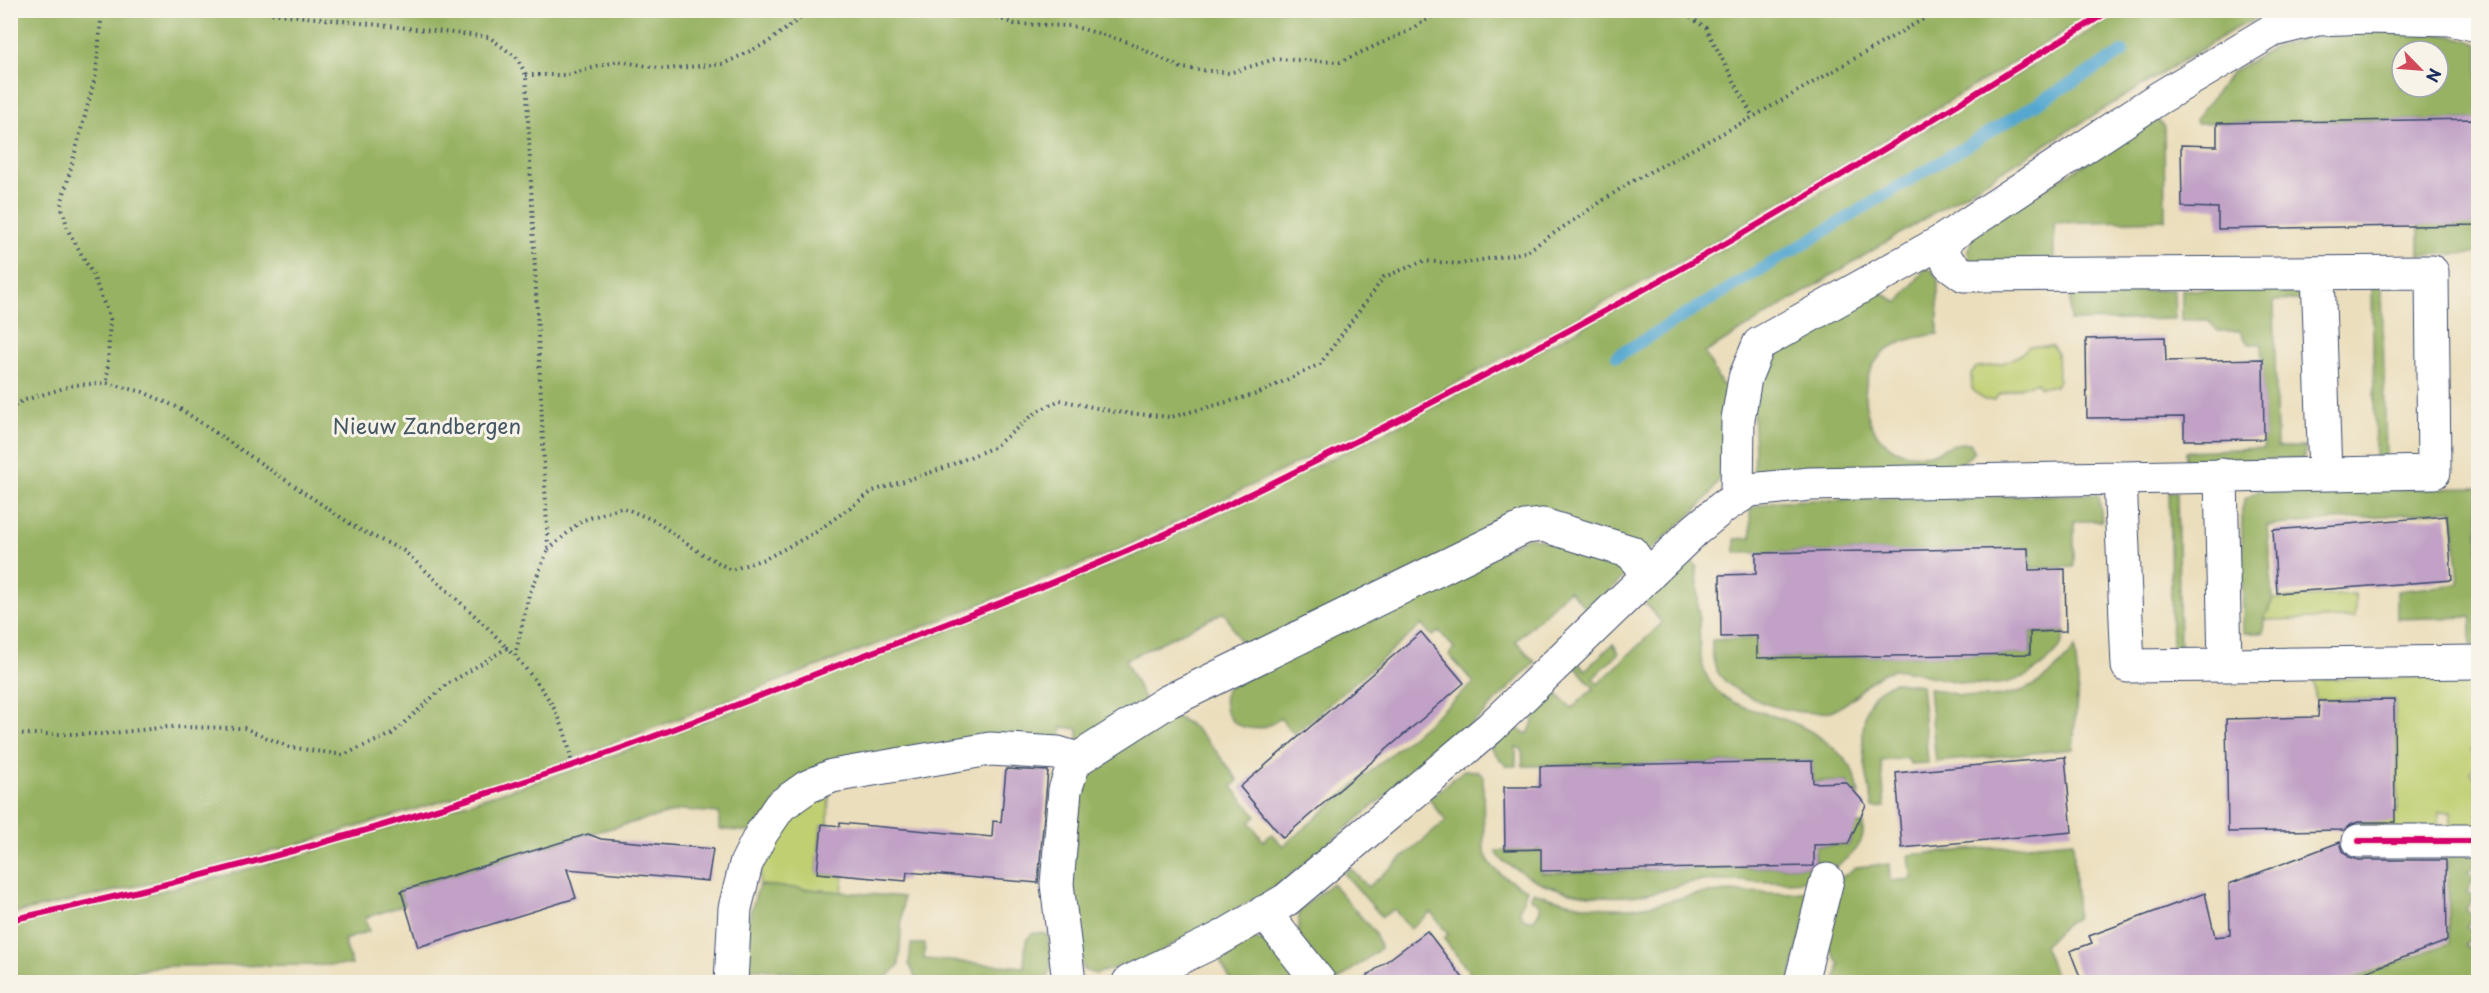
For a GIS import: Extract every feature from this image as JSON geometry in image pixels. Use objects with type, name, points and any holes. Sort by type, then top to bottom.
[{"type":"street","points":[[1737,498],[1738,419],[1745,378],[1759,344],[1939,243],[2159,98],[2273,30],[2318,19],[2369,17],[2450,19],[2478,25]]},
{"type":"street","points":[[1129,982],[1219,939],[1286,900],[1490,728],[1694,531],[1750,490],[1810,484],[2434,472],[2432,272],[1964,275],[1949,264],[1939,243]]},
{"type":"street","points":[[2318,273],[2325,474]]},
{"type":"street","points":[[2221,475],[2225,665]]},
{"type":"street","points":[[2120,478],[2128,666],[2478,662]]},
{"type":"street","points":[[1069,982],[1057,884],[1065,790],[1073,766],[1078,759],[1167,702],[1525,527],[1543,525],[1631,552],[1648,576]]},
{"type":"street","points":[[730,982],[735,908],[746,864],[760,834],[780,806],[807,788],[832,776],[990,749],[1058,753],[1078,759]]},
{"type":"street","points":[[2359,842],[2478,841]]},
{"type":"street","points":[[1801,982],[1827,880]]},
{"type":"street","points":[[1264,912],[1319,982]]},
{"type":"path","points":[[102,10],[96,74],[61,205],[69,232],[93,275],[110,319],[107,383]]},
{"type":"path","points":[[242,10],[489,37],[517,58],[526,75],[548,550],[529,595],[515,656]]},
{"type":"path","points":[[526,75],[567,75],[618,61],[665,69],[723,64],[767,43],[811,10]]},
{"type":"path","points":[[974,10],[1015,24],[1072,26],[1128,42],[1181,68],[1229,73],[1275,59],[1340,62],[1406,32],[1443,10]]},
{"type":"path","points":[[1681,10],[1706,28],[1753,117]]},
{"type":"path","points":[[548,550],[581,521],[622,507],[655,521],[701,554],[731,570],[767,558],[816,532],[873,491],[941,469],[994,447],[1038,411],[1060,400],[1115,412],[1171,417],[1257,394],[1320,364],[1384,277],[1424,261],[1460,264],[1526,252],[1629,183],[1753,117],[1939,10]]},
{"type":"path","points":[[10,409],[22,401],[74,385],[107,383],[143,392],[178,408],[358,530],[404,551],[486,626],[541,688],[557,711],[568,739],[572,766]]},
{"type":"path","points":[[10,734],[104,734],[168,727],[244,728],[290,747],[343,755],[392,734],[446,685],[507,648]]},
{"type":"path","points":[[560,769],[582,762]]},
{"type":"green space","name":"Nieuw Zandbergen","points":[[11,10],[2099,11],[1685,259],[1412,407],[1123,548],[946,618],[526,776],[303,843],[164,880],[11,914]]},
{"type":"green space","points":[[2123,11],[2274,11],[2236,28],[1705,353],[1722,385],[1728,383],[1723,465],[1708,497],[1647,553],[1534,512],[1245,651],[1224,612],[1125,660],[1147,704],[1078,744],[1078,729],[1062,727],[1060,744],[850,762],[751,832],[719,829],[719,813],[682,810],[588,834],[400,890],[404,905],[365,918],[369,931],[344,940],[352,965],[158,966],[91,982],[11,982],[10,925],[204,881],[311,852],[576,769],[941,633],[1138,554],[1413,418],[1596,320],[1783,215]]},
{"type":"green space","points":[[2408,32],[2462,38],[2478,44],[2478,119],[2197,123],[2195,120],[2232,72],[2277,46],[2307,37],[2336,33]]},
{"type":"green space","points":[[2158,120],[2164,128],[2165,220],[2054,223],[2054,260],[1970,262],[1968,253],[1973,231]]},
{"type":"green space","points":[[2478,224],[2478,253],[2419,255],[2419,225]]},
{"type":"green space","points":[[1926,268],[1933,271],[1938,281],[1938,334],[1901,342],[1877,359],[1869,374],[1865,390],[1866,407],[1879,437],[1892,448],[1908,454],[1924,454],[1936,452],[1953,444],[1970,443],[1975,452],[1959,465],[1786,469],[1752,474],[1755,452],[1753,408],[1763,373],[1768,365],[1789,344],[1878,290],[1898,303]]},
{"type":"green space","points":[[2372,285],[2382,285],[2386,458],[2375,458]]},
{"type":"green space","points":[[2299,289],[2302,294],[2301,300],[2274,301],[2277,447],[2306,447],[2303,459],[2186,462],[2186,451],[2264,448],[2262,344],[2248,344],[2240,331],[2218,331],[2208,320],[2182,320],[2182,290]]},
{"type":"green space","points":[[2174,290],[2175,319],[2070,321],[2070,292]]},
{"type":"green space","points":[[2029,346],[2052,346],[2057,352],[2058,380],[2055,386],[2040,387],[2037,382],[1998,395],[1995,400],[1984,400],[1972,389],[1971,373],[1977,367],[2005,362]]},
{"type":"green space","points":[[2478,488],[2478,644],[2471,645],[2471,617],[2397,619],[2397,591],[2459,584],[2453,510],[2267,526],[2273,599],[2264,620],[2263,633],[2243,633],[2242,509],[2245,499],[2258,491]]},
{"type":"green space","points":[[2169,492],[2177,492],[2180,651],[2172,651]]},
{"type":"green space","points":[[2094,494],[2099,496],[2102,521],[2074,521],[2074,567],[2031,568],[2030,549],[1735,553],[1735,539],[1751,538],[1750,508],[1777,501]]},
{"type":"green space","points":[[1528,537],[1623,560],[1627,574],[1588,610],[1569,590],[1516,641],[1535,662],[1480,717],[1276,887],[1147,959],[1095,974],[1083,970],[1071,886],[1082,770],[1172,716],[1192,726],[1201,734],[1238,780],[1232,787],[1256,816],[1250,822],[1263,841],[1272,834],[1283,846],[1474,683],[1449,655],[1454,648],[1439,631],[1432,636],[1422,625],[1294,734],[1280,718],[1260,728],[1240,726],[1227,712],[1224,702],[1226,689]]},
{"type":"green space","points":[[1689,558],[1697,567],[1700,653],[1705,672],[1713,686],[1723,696],[1736,703],[1803,727],[1833,747],[1853,771],[1861,815],[1851,816],[1848,782],[1818,781],[1814,786],[1812,761],[1523,766],[1522,749],[1516,747],[1516,766],[1506,766],[1490,748],[1512,727],[1528,734],[1543,698],[1550,688],[1572,708],[1594,688],[1575,667],[1578,663],[1585,670],[1613,644],[1619,653],[1593,678],[1598,684],[1662,623],[1643,601]]},
{"type":"green space","points":[[2355,594],[2355,618],[2264,620],[2273,599]]},
{"type":"green space","points":[[2065,632],[2060,647],[2051,658],[2029,674],[2015,680],[2000,684],[1971,684],[1905,670],[1893,670],[1876,677],[1841,706],[1820,712],[1787,710],[1753,699],[1738,691],[1717,671],[1712,652],[1712,640],[1757,638],[1759,658],[2031,654],[2031,633]]},
{"type":"green space","points":[[2075,648],[2078,683],[2073,749],[1936,762],[1929,688],[1972,697],[2010,694],[2044,679]]},
{"type":"green space","points":[[2478,676],[2478,701],[2475,704],[2478,708],[2478,722],[2475,726],[2478,731],[2478,743],[2472,750],[2478,756],[2478,764],[2470,772],[2478,782],[2478,827],[2451,828],[2451,812],[2439,812],[2438,829],[2352,830],[2351,826],[2347,826],[2346,814],[2398,813],[2395,699],[2315,699],[2314,679]]},
{"type":"green space","points":[[1895,682],[1921,685],[1928,763],[1910,764],[1908,758],[1881,761],[1885,807],[1873,808],[1864,756],[1864,719],[1870,703],[1879,690]]},
{"type":"green space","points":[[1464,770],[1477,771],[1483,776],[1484,850],[1495,869],[1507,879],[1527,889],[1519,911],[1524,919],[1533,920],[1540,911],[1539,904],[1530,898],[1533,892],[1577,904],[1621,908],[1651,905],[1706,893],[1812,891],[1790,982],[1477,982],[1444,939],[1448,934],[1431,912],[1410,929],[1394,909],[1382,917],[1344,873],[1350,868],[1368,887],[1446,821],[1429,799]]},
{"type":"green space","points":[[829,793],[828,825],[821,825],[817,873],[844,876],[842,892],[759,885],[761,869],[790,812]]},
{"type":"green space","points":[[1852,824],[1863,824],[1860,844],[1850,856],[1820,877],[1796,882],[1701,881],[1640,895],[1589,895],[1555,888],[1539,882],[1508,864],[1496,851],[1536,851],[1541,846],[1542,873],[1814,866],[1816,846],[1847,845],[1850,843]]},
{"type":"green space","points":[[2073,841],[2077,918],[2068,922],[2044,946],[2058,982],[1835,982],[1839,964],[1826,942],[1841,878],[1856,867],[1889,864],[1890,881],[1912,879],[1909,855]]},
{"type":"green space","points":[[2478,855],[2478,862],[2468,872],[2474,878],[2467,892],[2474,897],[2466,909],[2474,916],[2466,927],[2474,933],[2465,945],[2478,955],[2478,982],[2344,982],[2449,943],[2448,856]]},
{"type":"green space","points":[[1332,883],[1374,932],[1381,948],[1336,982],[1298,935],[1299,911]]},
{"type":"green space","points":[[759,885],[903,897],[899,965],[884,981],[750,968],[741,954],[744,933]]},
{"type":"green space","points":[[1033,933],[1047,934],[1051,965],[1044,982],[918,982],[909,964],[911,944],[925,944],[924,959],[1024,967],[1026,940]]},
{"type":"green space","points":[[1250,938],[1271,944],[1302,982],[1223,982],[1230,979],[1217,956]]},
{"type":"building","points":[[2478,119],[2478,225],[2218,229],[2218,208],[2182,207],[2181,145],[2217,146],[2217,123]]},
{"type":"building","points":[[2165,337],[2166,361],[2263,359],[2264,439],[2184,440],[2184,417],[2087,418],[2086,339]]},
{"type":"building","points":[[2447,516],[2452,580],[2277,593],[2273,530]]},
{"type":"building","points":[[2028,548],[2029,570],[2065,569],[2066,631],[2030,632],[2030,654],[1757,658],[1757,636],[1721,637],[1720,575],[1756,574],[1756,553]]},
{"type":"building","points":[[1421,632],[1464,683],[1283,838],[1240,787]]},
{"type":"building","points":[[2394,700],[2395,822],[2358,822],[2344,830],[2228,832],[2226,719],[2318,717],[2319,701]]},
{"type":"building","points":[[2065,757],[2072,832],[1902,848],[1896,773]]},
{"type":"building","points":[[1812,761],[1813,783],[1846,782],[1866,805],[1848,844],[1814,845],[1814,866],[1541,871],[1541,849],[1505,850],[1504,787],[1540,787],[1540,766]]},
{"type":"building","points":[[1006,769],[1048,771],[1038,883],[907,872],[906,881],[817,873],[822,824],[840,826],[840,823],[992,837],[993,821],[1001,822]]},
{"type":"building","points":[[588,834],[601,839],[713,849],[708,881],[567,869],[576,898],[418,947],[401,891]]},
{"type":"building","points":[[2340,842],[2343,851],[2349,857],[2358,860],[2446,860],[2447,941],[2339,982],[2082,982],[2070,951],[2092,943],[2089,936],[2205,893],[2215,937],[2230,935],[2229,884]]},
{"type":"building","points":[[1427,931],[1466,982],[1359,982]]},
{"type":"waterway","points":[[1617,356],[2123,52]]},
{"type":"cycle path","points":[[10,920],[151,888],[361,832],[568,767],[674,729],[1085,569],[1177,529],[1352,443],[1609,309],[1830,182],[2111,10]]},
{"type":"cycle path","points":[[2359,841],[2478,841]]}]
